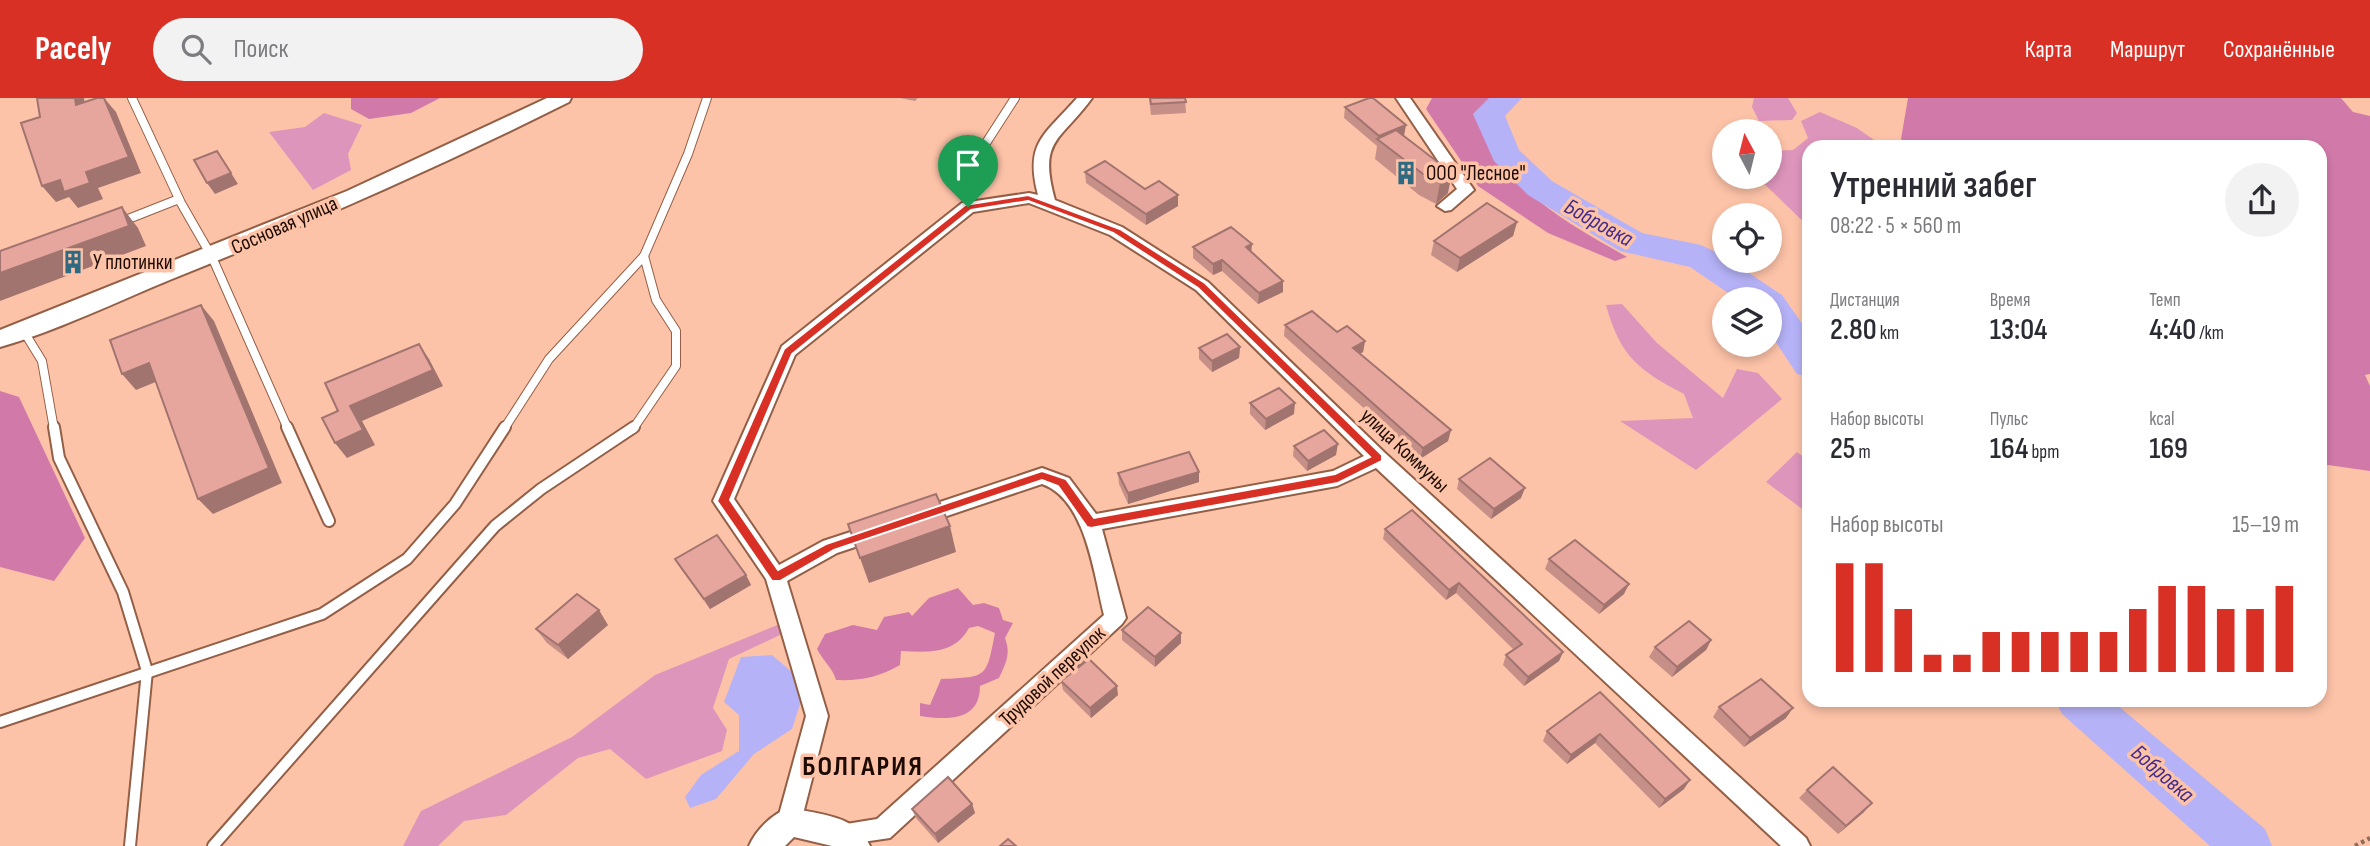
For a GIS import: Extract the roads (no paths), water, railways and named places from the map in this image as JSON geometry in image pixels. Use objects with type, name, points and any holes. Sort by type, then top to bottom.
[{"type":"street","name":"Сосновая улица","points":[[0,339],[212,257],[485,138],[562,98]]},
{"type":"street","points":[[764,846],[789,822],[817,716],[776,577],[733,511],[723,501],[788,351],[968,207],[1028,198],[1048,203],[1041,177],[1042,147],[1085,98]]},
{"type":"street","points":[[1403,98],[1466,190],[1444,206]]},
{"type":"street","name":"улица Коммуны","points":[[1048,203],[1116,231],[1202,286],[1378,458],[1798,846]]},
{"type":"street","points":[[776,577],[830,547],[1042,476],[1062,483],[1091,523],[1338,478],[1378,458]]},
{"type":"street","name":"Трудовой переулок","points":[[849,840],[882,830],[1115,618],[1091,523]]},
{"type":"street","points":[[789,822],[849,840]]},
{"type":"lane","points":[[132,98],[179,199],[212,257],[330,521]]},
{"type":"lane","points":[[0,722],[322,614],[407,559],[455,504],[549,359],[644,256],[688,154],[708,98]]},
{"type":"lane","points":[[966,174],[1015,98]]},
{"type":"lane","points":[[102,229],[179,199]]},
{"type":"lane","points":[[213,846],[495,526],[541,489],[631,431],[676,366],[676,331],[656,300],[644,256]]},
{"type":"lane","points":[[23,330],[41,361],[59,458],[124,592],[147,671],[130,846]]},
{"type":"waterway","name":"Бобровка","points":[[1507,98],[1489,114],[1505,154],[1540,188],[1632,243],[1701,257],[1745,287]]},
{"type":"waterway","name":"Бобровка","points":[[1782,323],[1802,352]]},
{"type":"waterway","name":"Бобровка","points":[[2086,707],[2247,846]]},
{"type":"place","name":"ООО \"Лесное\"","points":[[1406,173]]},
{"type":"place","name":"У плотинки","points":[[73,262]]},
{"type":"district","name":"БОЛГАРИЯ","points":[[863,765]]}]
